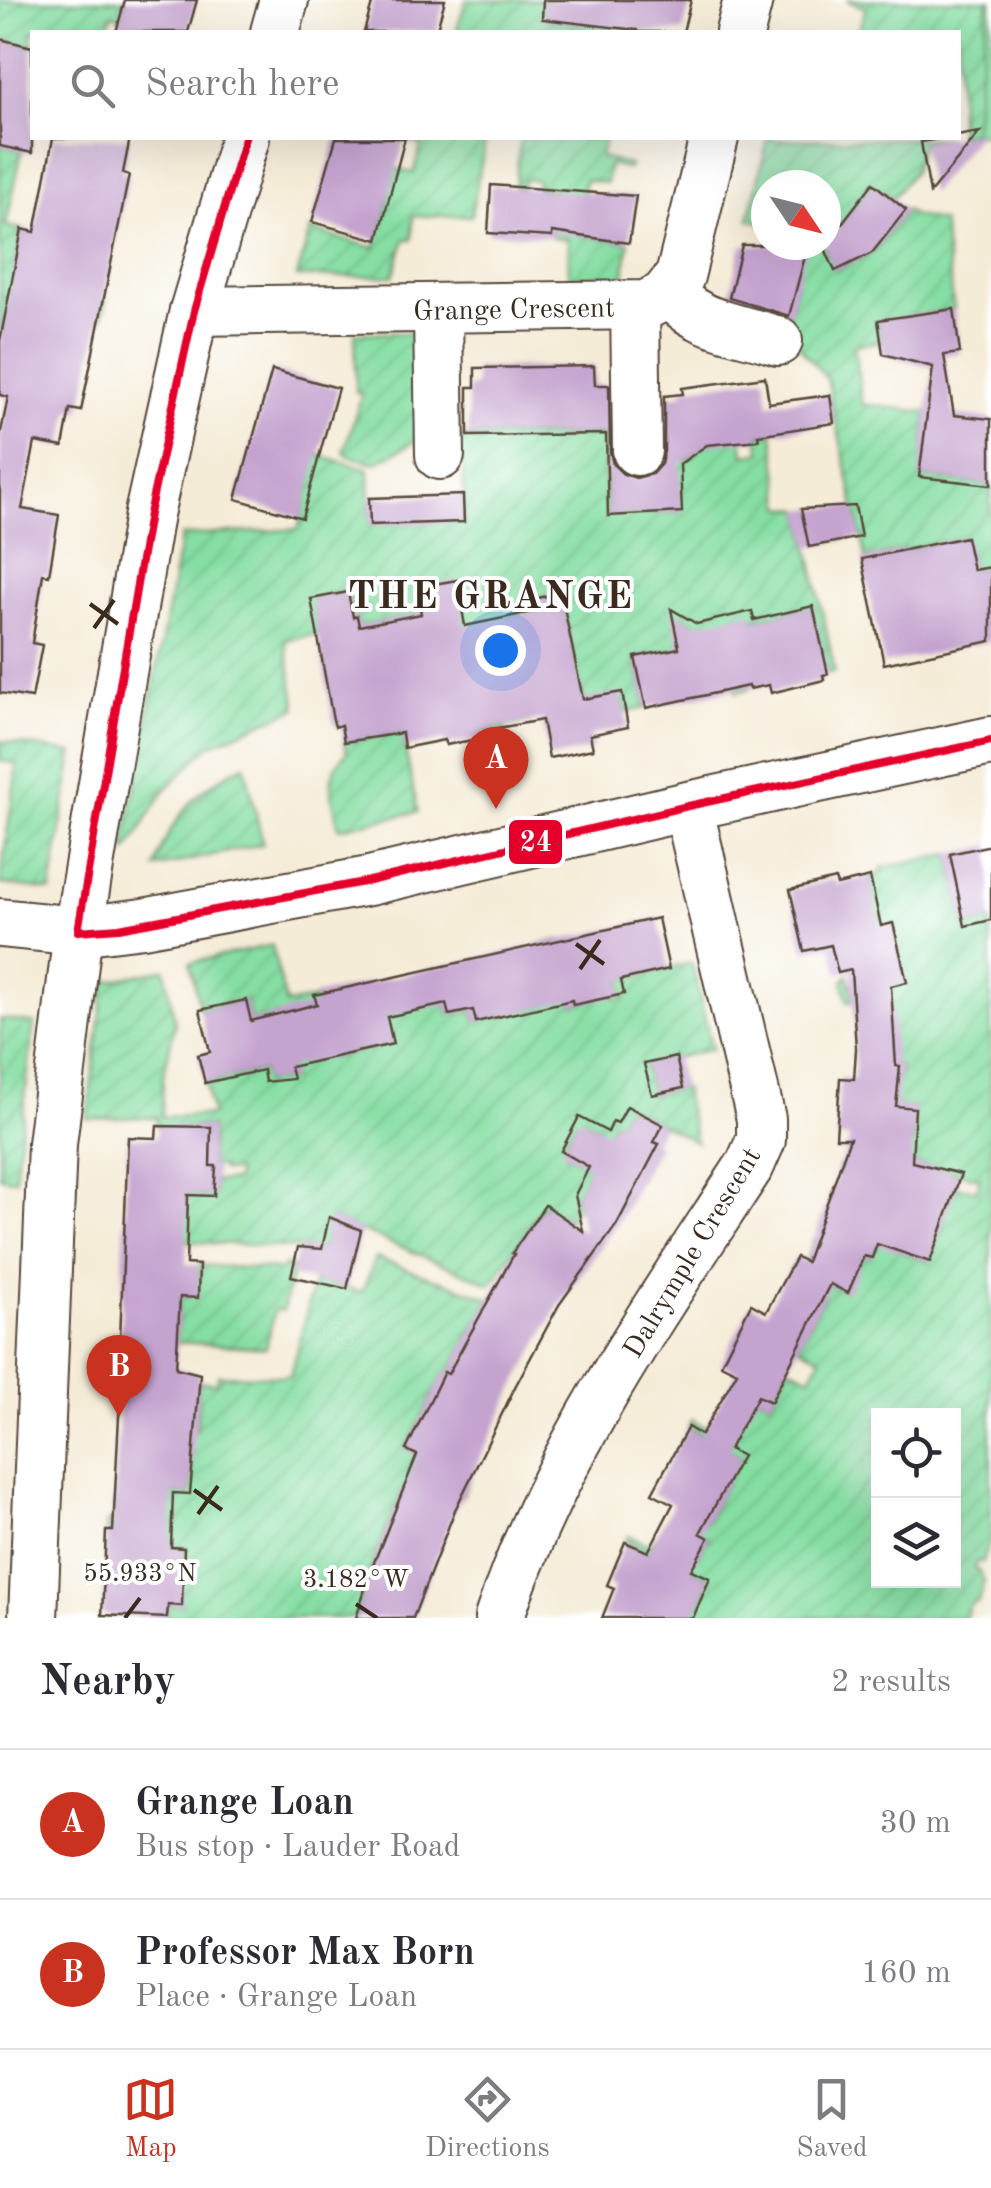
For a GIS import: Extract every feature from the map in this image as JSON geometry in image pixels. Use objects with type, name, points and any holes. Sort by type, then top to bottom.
[{"type":"street","points":[[276,30],[284,0]]},
{"type":"street","points":[[740,30],[748,0]]},
{"type":"street","points":[[34,1618],[52,1144],[78,931],[145,532],[194,311],[243,140]]},
{"type":"street","points":[[636,452],[653,298],[680,276],[714,140]]},
{"type":"street","points":[[653,298],[695,316],[778,342]]},
{"type":"street","name":"Grange Crescent","points":[[194,311],[438,310],[653,298]]},
{"type":"street","points":[[438,310],[440,456]]},
{"type":"street","points":[[0,923],[78,931],[119,928],[369,882],[688,806],[991,741]]},
{"type":"street","name":"Dalrymple Crescent","points":[[499,1618],[556,1484],[643,1330],[750,1165],[761,1140],[761,1119],[688,806]]},
{"type":"green space","points":[[0,0],[125,0],[120,17],[112,15],[108,30],[30,30],[30,46],[0,39]]},
{"type":"green space","points":[[466,0],[549,0],[548,20],[583,24],[645,0],[638,30],[457,30]]},
{"type":"green space","points":[[846,0],[988,0],[973,132],[961,135],[961,30],[859,30],[866,8]]},
{"type":"green space","points":[[991,0],[991,137],[973,132]]},
{"type":"green space","points":[[405,140],[486,140],[471,216],[413,216],[412,240],[405,239],[393,276],[297,277],[310,230],[375,248],[389,198],[389,167],[414,173],[421,145]]},
{"type":"green space","points":[[520,140],[604,140],[600,157],[630,165],[628,169],[609,164],[606,183],[585,180],[577,235],[629,243],[624,276],[569,277],[568,239],[552,237],[555,190],[537,188],[537,180],[524,179],[522,187],[515,187]]},
{"type":"green space","points":[[768,140],[934,140],[921,142],[913,172],[892,198],[873,184],[842,223],[841,170],[760,170]]},
{"type":"green space","points":[[0,146],[22,151],[6,226],[22,229],[12,283],[106,301],[102,319],[20,337],[0,333]]},
{"type":"green space","points":[[906,210],[942,222],[954,309],[878,321],[881,341],[854,345],[862,404],[927,412],[920,477],[991,485],[991,567],[973,570],[965,537],[866,558],[827,379],[785,329],[798,281],[794,260],[830,260],[836,271],[872,253]]},
{"type":"green space","points":[[355,333],[428,333],[431,433],[376,463],[348,456],[344,451],[362,394],[356,392]]},
{"type":"green space","points":[[656,397],[663,450],[677,460],[696,453],[696,447],[742,437],[744,455],[761,453],[758,435],[773,433],[783,507],[801,509],[835,672],[828,674],[812,607],[754,619],[733,616],[749,689],[736,692],[724,639],[686,618],[680,620],[679,648],[635,658],[646,708],[626,712],[623,701],[583,699],[560,593],[534,599],[536,611],[508,617],[529,722],[504,727],[505,734],[488,737],[477,679],[421,614],[359,626],[348,592],[312,599],[318,634],[285,640],[297,708],[210,745],[164,791],[127,852],[125,843],[181,536],[298,529],[313,476],[313,454],[369,469],[370,525],[464,521],[463,464],[450,437],[625,434],[604,463],[608,515],[681,512],[679,470],[647,442]]},
{"type":"green space","points":[[402,733],[418,812],[339,828],[332,779],[347,753],[344,742]]},
{"type":"green space","points":[[0,741],[73,753],[51,891],[0,884],[17,764],[0,761]]},
{"type":"green space","points":[[245,765],[263,844],[155,868],[168,834],[188,806],[214,783]]},
{"type":"green space","points":[[950,854],[965,926],[991,920],[991,1537],[983,1562],[977,1561],[974,1569],[984,1581],[978,1602],[970,1604],[966,1618],[648,1618],[674,1598],[698,1607],[710,1578],[625,1542],[628,1536],[651,1545],[655,1538],[699,1556],[709,1538],[697,1531],[707,1521],[741,1456],[688,1427],[692,1420],[706,1428],[735,1385],[771,1402],[789,1367],[811,1377],[821,1357],[799,1346],[824,1296],[822,1281],[848,1292],[806,1262],[814,1238],[871,1258],[879,1239],[930,1262],[945,1218],[837,1173],[840,1165],[899,1179],[977,1190],[980,1178],[906,1161],[913,1142],[915,1108],[889,1106],[891,1081],[899,1081],[900,1066],[856,1063],[858,1000],[848,1002],[843,981],[848,975],[853,995],[906,982],[893,924],[872,928],[870,877],[882,874],[881,868]]},
{"type":"green space","points":[[559,940],[574,1005],[595,1000],[613,988],[615,998],[624,997],[621,980],[692,963],[712,1049],[644,1065],[652,1095],[683,1088],[696,1142],[627,1106],[618,1123],[613,1121],[606,1137],[597,1126],[584,1120],[576,1122],[564,1145],[566,1154],[579,1161],[593,1160],[574,1198],[579,1201],[567,1220],[544,1205],[491,1284],[330,1218],[322,1249],[157,1240],[187,1195],[214,1196],[215,1181],[236,1181],[236,1171],[210,1166],[211,1127],[157,1126],[156,1117],[87,1119],[105,982],[165,969],[175,1023],[163,1078],[162,1117],[212,1115],[205,1083],[263,1070],[265,1082],[292,1079],[277,1015],[251,1021],[246,1000],[200,1010],[190,963],[272,945],[286,1004],[315,999],[329,1058],[392,1044],[379,984],[446,1004],[449,1015],[473,1010],[476,1022],[550,1004],[537,945]]},
{"type":"green space","points":[[0,1019],[34,1023],[15,1179],[0,1177]]},
{"type":"green space","points":[[376,1258],[490,1298],[448,1374],[444,1373],[406,1449],[469,1480],[462,1496],[413,1480],[403,1489],[369,1573],[356,1618],[167,1618],[168,1605],[182,1605],[169,1563],[185,1564],[186,1548],[171,1547],[171,1534],[106,1531],[107,1522],[114,1521],[114,1503],[169,1506],[171,1493],[190,1494],[192,1464],[173,1429],[197,1430],[199,1382],[217,1383],[218,1375],[291,1376],[314,1281],[362,1292]]},
{"type":"green space","points":[[199,1265],[283,1270],[284,1265],[293,1267],[283,1311],[275,1309],[266,1348],[177,1342],[180,1297],[197,1297]]},
{"type":"building","points":[[125,0],[197,0],[189,30],[117,30]]},
{"type":"building","points":[[373,0],[445,0],[437,30],[365,30]]},
{"type":"building","points":[[543,0],[691,0],[684,30],[637,30],[542,19]]},
{"type":"building","points":[[0,39],[30,46],[32,153],[0,146]]},
{"type":"building","points":[[980,132],[930,193],[921,142],[961,140],[961,135]]},
{"type":"building","points":[[53,140],[130,140],[123,173],[129,175],[81,411],[70,409],[63,447],[35,442],[22,509],[59,515],[49,575],[43,574],[32,643],[42,645],[32,698],[0,693],[0,437],[8,397],[0,395],[0,341],[22,229],[35,232]]},
{"type":"building","points":[[335,140],[404,140],[378,240],[312,222]]},
{"type":"building","points":[[873,183],[906,210],[872,253],[835,271],[830,260],[841,260],[842,223]]},
{"type":"building","points":[[491,185],[636,196],[629,243],[552,232],[552,237],[488,233]]},
{"type":"building","points":[[742,245],[751,245],[751,260],[804,260],[789,316],[729,298]]},
{"type":"building","points":[[954,309],[960,353],[944,355],[954,415],[991,419],[991,485],[919,477],[933,367],[883,354],[878,320]]},
{"type":"building","points":[[594,366],[595,385],[609,385],[613,464],[623,474],[636,478],[652,474],[661,464],[664,396],[683,394],[682,388],[765,377],[769,403],[830,395],[834,423],[758,435],[759,440],[707,445],[680,464],[682,512],[608,516],[606,434],[468,436],[468,387],[475,387],[475,368]]},
{"type":"building","points":[[272,370],[338,388],[302,518],[236,499]]},
{"type":"building","points":[[463,495],[464,522],[370,525],[369,498]]},
{"type":"building","points":[[855,506],[861,537],[809,547],[801,509]]},
{"type":"building","points":[[966,537],[973,570],[991,567],[991,641],[884,664],[862,559]]},
{"type":"building","points":[[457,580],[465,626],[536,611],[533,599],[561,593],[583,699],[622,692],[628,727],[590,735],[593,749],[549,758],[542,720],[487,730],[488,737],[446,745],[444,740],[404,748],[402,733],[344,742],[341,725],[335,727],[332,715],[311,599],[348,592],[359,626],[421,614],[417,587]]},
{"type":"building","points":[[813,606],[828,674],[823,675],[824,680],[771,693],[769,685],[749,689],[748,686],[646,708],[635,657],[679,648],[671,609],[697,624],[752,611],[754,620]]},
{"type":"building","points":[[991,845],[991,920],[965,926],[950,854]]},
{"type":"building","points":[[870,877],[881,926],[893,923],[907,982],[891,986],[896,1066],[900,1066],[896,1106],[915,1108],[912,1162],[961,1174],[930,1262],[877,1244],[872,1258],[864,1256],[848,1293],[830,1284],[771,1402],[758,1396],[729,1449],[742,1456],[700,1533],[709,1538],[691,1570],[710,1578],[693,1618],[602,1618],[614,1588],[607,1585],[625,1542],[648,1552],[673,1504],[652,1493],[688,1427],[701,1435],[737,1372],[721,1364],[751,1304],[766,1312],[796,1257],[806,1262],[850,1138],[836,1138],[840,1078],[854,1079],[851,970],[838,973],[831,945],[804,951],[790,890],[835,879],[837,885]]},
{"type":"building","points":[[658,918],[669,969],[621,980],[624,994],[573,1005],[572,1000],[476,1022],[473,1010],[449,1015],[446,1004],[387,1017],[393,1044],[290,1067],[293,1079],[265,1082],[263,1070],[205,1083],[198,1055],[210,1052],[200,1010],[246,1000],[251,1021],[317,1004],[314,995]]},
{"type":"building","points":[[676,1057],[683,1088],[652,1095],[644,1064]]},
{"type":"building","points":[[627,1106],[663,1125],[654,1142],[659,1144],[617,1224],[559,1305],[516,1385],[455,1510],[413,1618],[356,1618],[417,1455],[406,1450],[444,1372],[448,1374],[512,1253],[545,1205],[583,1231],[575,1195],[589,1167],[561,1151],[579,1117],[608,1132]]},
{"type":"building","points":[[157,1126],[211,1127],[210,1166],[216,1166],[214,1196],[188,1195],[186,1264],[199,1265],[198,1298],[180,1297],[176,1368],[200,1374],[190,1494],[173,1493],[171,1547],[184,1548],[182,1606],[168,1605],[167,1618],[102,1615],[106,1531],[113,1531],[128,1137],[156,1138]]},
{"type":"building","points":[[329,1217],[361,1230],[347,1289],[291,1276],[298,1247],[322,1249]]},
{"type":"transit line","name":"24","points":[[78,931],[149,514],[194,311],[244,140]]},
{"type":"transit line","name":"24","points":[[78,931],[119,928],[369,881],[688,806],[991,741]]},
{"type":"place","name":"Grange Loan","points":[[496,809]]},
{"type":"place","name":"Professor Max Born","points":[[119,1417]]},
{"type":"district","name":"THE GRANGE","points":[[491,595]]}]
